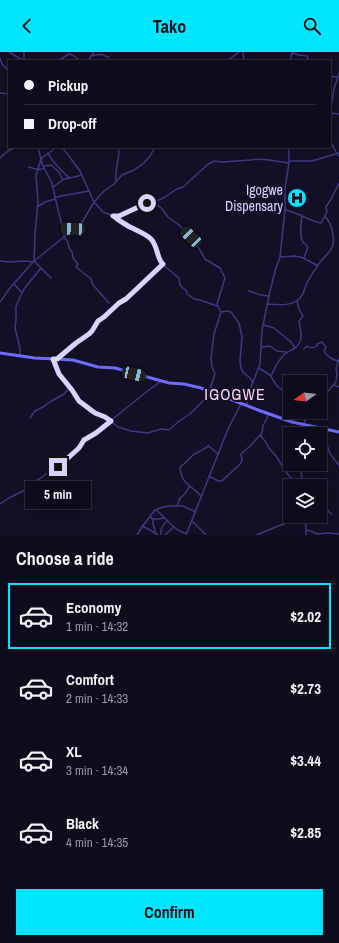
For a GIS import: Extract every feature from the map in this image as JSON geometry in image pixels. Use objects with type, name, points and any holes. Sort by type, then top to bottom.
[{"type":"main road","points":[[0,353],[35,358],[73,360],[98,367],[114,368],[169,383],[197,387],[268,414],[299,424],[317,427]]},
{"type":"main road","points":[[327,429],[339,432]]},
{"type":"street","points":[[9,52],[22,60]]},
{"type":"street","points":[[89,60],[94,52]]},
{"type":"street","points":[[228,60],[239,52]]},
{"type":"street","points":[[290,60],[292,52],[307,56],[309,60]]},
{"type":"street","points":[[60,60],[70,54],[79,60]]},
{"type":"street","points":[[91,56],[98,54],[109,57]]},
{"type":"street","points":[[0,58],[3,66],[8,70]]},
{"type":"street","points":[[331,107],[334,89],[339,73]]},
{"type":"street","points":[[331,76],[337,77]]},
{"type":"street","points":[[331,142],[339,156]]},
{"type":"street","points":[[0,158],[14,148]]},
{"type":"street","points":[[38,148],[43,168],[51,179],[64,229],[63,238]]},
{"type":"street","points":[[63,148],[80,171],[94,202],[103,212],[113,216],[152,240],[160,261],[180,279],[181,286],[186,290],[187,294],[194,299],[218,307]]},
{"type":"street","points":[[116,181],[118,148]]},
{"type":"street","points":[[0,302],[34,262],[73,229],[80,226],[94,202],[104,190],[114,184],[122,175],[134,170],[144,163],[154,148]]},
{"type":"street","points":[[248,406],[247,398],[261,360],[262,334],[269,296],[280,257],[289,148]]},
{"type":"street","points":[[34,262],[38,201],[36,176],[43,157],[54,150]]},
{"type":"street","points":[[48,153],[69,178]]},
{"type":"street","points":[[113,216],[119,216],[144,204],[155,202],[165,197],[183,186],[214,161],[222,162],[268,159],[289,162],[312,161],[338,153]]},
{"type":"street","points":[[29,167],[38,169],[51,165],[58,171],[63,180]]},
{"type":"street","points":[[53,187],[63,180],[82,175]]},
{"type":"street","points":[[285,210],[321,223],[327,211],[326,207],[339,183]]},
{"type":"street","points":[[37,207],[55,198],[89,191]]},
{"type":"street","points":[[53,359],[59,374],[81,403],[95,413],[105,417],[118,427],[136,432],[152,432],[162,429],[168,430],[195,410],[210,392],[215,374],[211,358],[213,341],[221,314],[217,303],[225,279],[218,266],[204,259],[194,241],[179,225],[168,217],[155,202]]},
{"type":"street","points":[[302,215],[302,238],[303,242],[308,247],[303,258]]},
{"type":"street","points":[[268,304],[282,305],[293,303],[303,296],[305,286],[318,266],[332,249],[334,243],[331,224],[325,216]]},
{"type":"street","points":[[64,229],[73,229]]},
{"type":"street","points":[[63,238],[68,243],[73,258],[78,264],[76,267],[91,279],[93,285],[109,303]]},
{"type":"street","points":[[280,257],[295,256],[303,258],[318,266]]},
{"type":"street","points":[[0,261],[34,262],[51,278]]},
{"type":"street","points":[[57,359],[89,334],[98,321],[126,299],[163,264]]},
{"type":"street","points":[[20,356],[20,348],[15,327],[16,306],[29,282],[41,268]]},
{"type":"street","points":[[14,284],[22,293]]},
{"type":"street","points":[[249,291],[269,296]]},
{"type":"street","points":[[271,376],[282,357],[287,352],[295,348],[301,340],[299,321],[303,316],[297,301]]},
{"type":"street","points":[[221,312],[227,311],[232,313],[239,323],[242,337],[240,361],[241,368],[252,382]]},
{"type":"street","points":[[264,325],[274,328],[295,348]]},
{"type":"street","points":[[304,349],[307,346],[311,348],[317,346],[317,344],[322,342],[326,346],[324,351],[325,354],[331,359],[339,360],[336,369],[336,381],[327,392]]},
{"type":"street","points":[[262,347],[270,346],[277,350],[287,352]]},
{"type":"street","points":[[259,368],[271,376],[277,386],[283,391]]},
{"type":"street","points":[[0,504],[26,490],[34,482],[60,465],[79,448],[84,440],[96,433],[162,381]]},
{"type":"street","points":[[334,385],[339,387]]},
{"type":"street","points":[[30,418],[35,411],[43,408],[64,394],[70,388]]},
{"type":"street","points":[[156,510],[174,527],[187,534],[228,429],[242,404]]},
{"type":"street","points":[[209,476],[219,482],[224,480],[241,463],[241,454],[260,435],[268,414]]},
{"type":"street","points":[[299,424],[306,419]]},
{"type":"street","points":[[304,425],[306,419]]},
{"type":"street","points":[[260,435],[292,479]]},
{"type":"street","points":[[327,444],[330,454],[339,465]]},
{"type":"street","points":[[202,497],[196,490],[186,483],[180,467],[208,446],[210,446],[218,454]]},
{"type":"street","points":[[176,506],[180,498],[191,487]]},
{"type":"street","points":[[136,535],[156,510],[166,506],[185,506],[196,512]]},
{"type":"street","points":[[327,509],[332,514]]},
{"type":"street","points":[[150,516],[155,533]]},
{"type":"street","points":[[152,519],[164,518]]},
{"type":"street","points":[[161,535],[162,528],[168,521]]},
{"type":"street","points":[[192,521],[206,535]]},
{"type":"street","points":[[257,535],[287,523]]},
{"type":"street","points":[[305,523],[306,535]]},
{"type":"street","points":[[142,526],[158,535]]},
{"type":"street","points":[[166,535],[174,527]]},
{"type":"street","points":[[306,530],[311,530],[317,534],[339,534]]},
{"type":"place","name":"Igogwe Dispensary","points":[[297,198]]},
{"type":"district","name":"IGOGWE","points":[[235,394]]},
{"type":"route","points":[[58,467],[79,448],[84,440],[111,421],[95,413],[79,401],[62,379],[56,369],[53,359],[57,359],[89,334],[98,321],[119,303],[124,301],[163,264],[160,261],[152,240],[113,216],[119,216],[147,203]]}]
